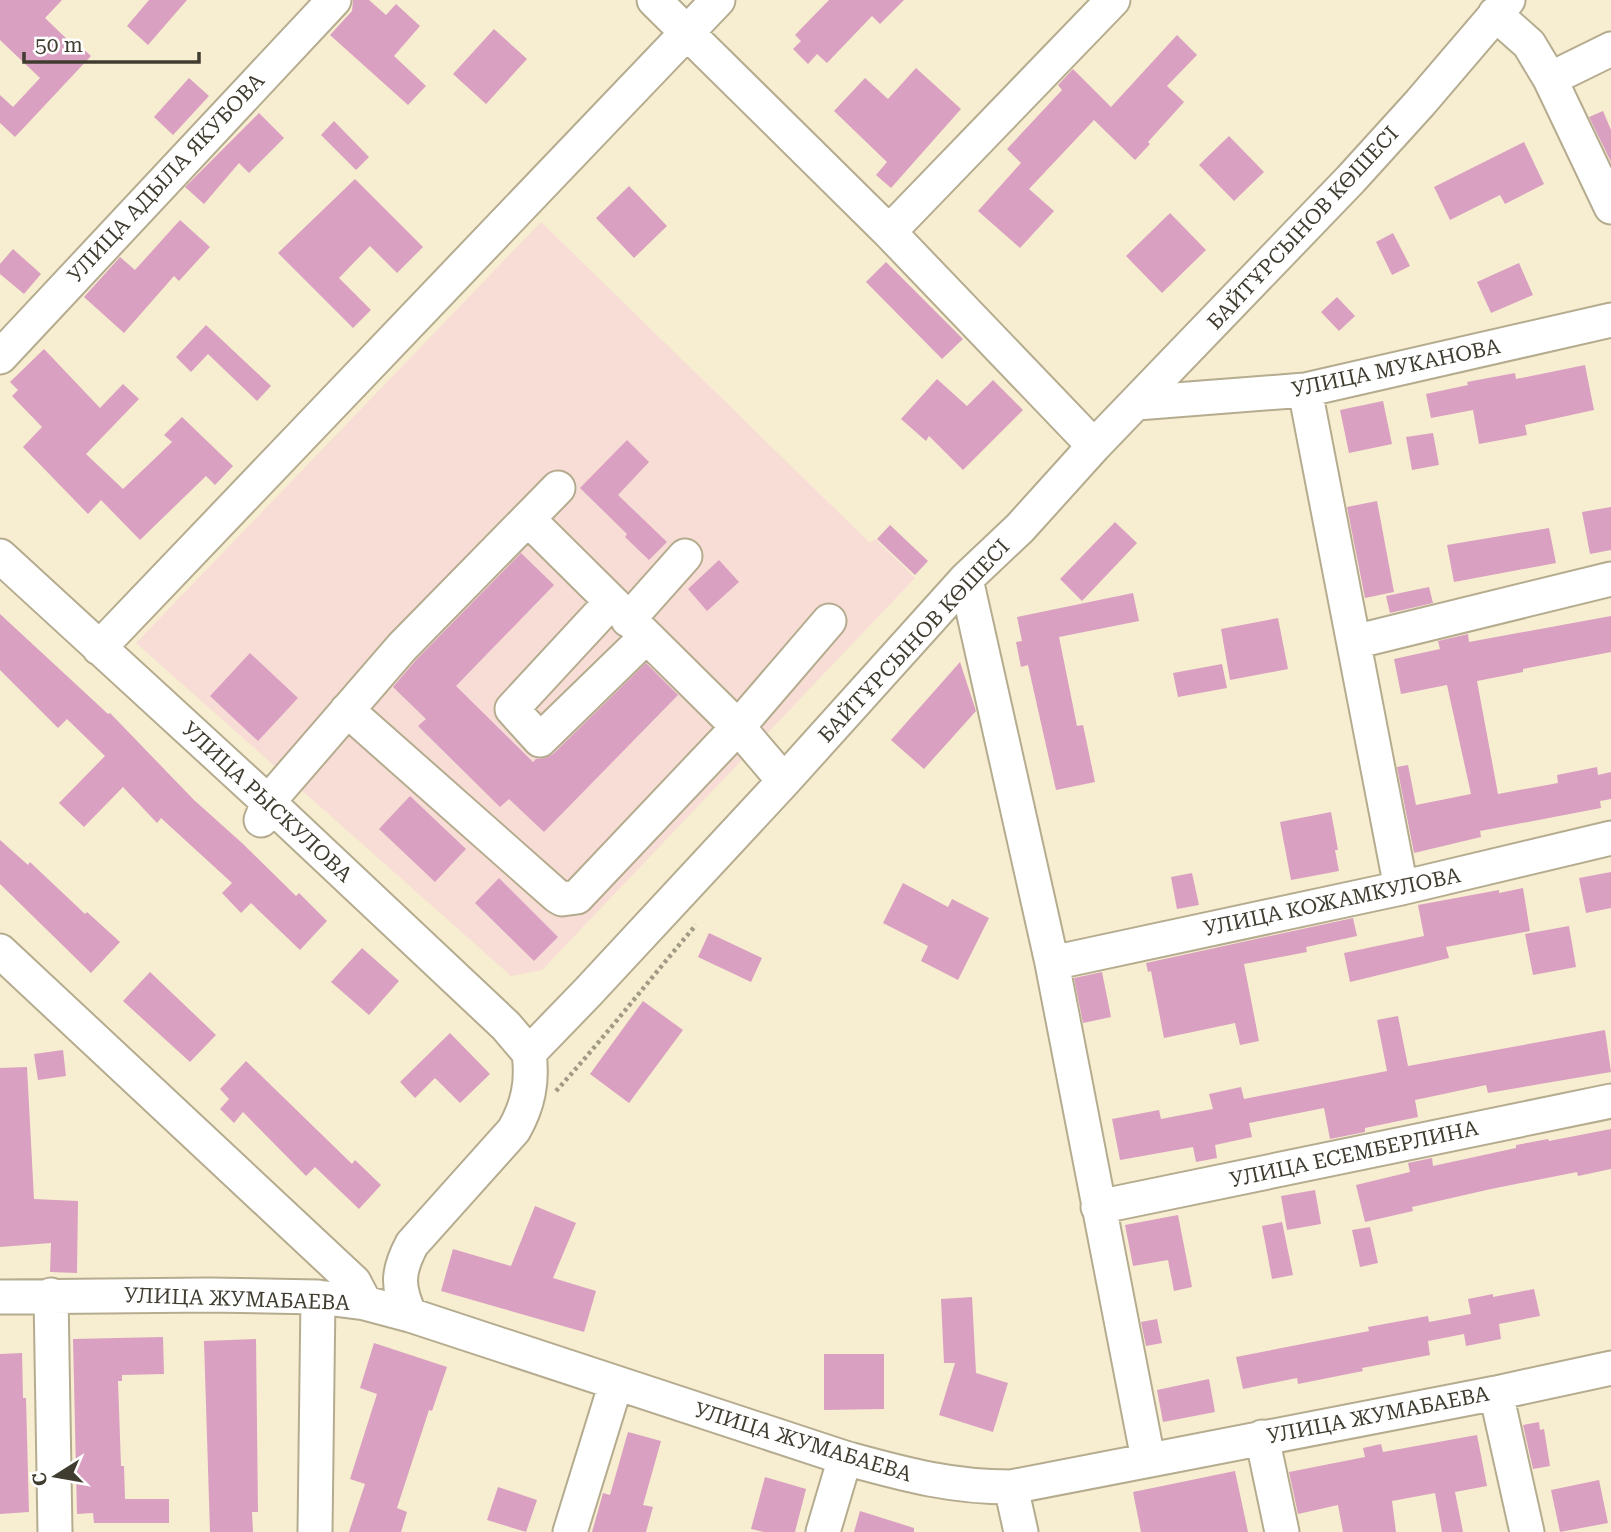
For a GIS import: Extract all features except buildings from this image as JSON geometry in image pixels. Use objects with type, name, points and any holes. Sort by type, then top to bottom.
[{"type":"street","name":"УЛИЦА АДЫЛА ЯКУБОВА","points":[[0,358],[334,0]]},
{"type":"street","points":[[654,0],[889,232],[1094,446]]},
{"type":"street","points":[[99,648],[718,0]]},
{"type":"street","points":[[889,232],[1113,0]]},
{"type":"street","points":[[1502,7],[1550,79],[1611,207]]},
{"type":"street","name":"БАЙТҰРСЫНОВ КӨШЕСІ","points":[[529,1053],[784,781],[966,579],[1020,528],[1094,446],[1368,160],[1502,7]]},
{"type":"street","points":[[1550,79],[1611,49]]},
{"type":"street","name":"УЛИЦА МУКАНОВА","points":[[1137,403],[1305,390],[1611,320]]},
{"type":"street","points":[[1305,390],[1401,888]]},
{"type":"street","points":[[264,812],[402,647],[558,488]]},
{"type":"street","points":[[529,520],[738,727],[784,781]]},
{"type":"street","name":"УЛИЦА РЫСКУЛОВА","points":[[0,556],[99,648],[264,812],[506,1026],[529,1053]]},
{"type":"street","points":[[628,620],[685,556]]},
{"type":"street","points":[[966,579],[1052,963],[1148,1460]]},
{"type":"street","points":[[1354,642],[1611,579]]},
{"type":"street","points":[[347,710],[557,896],[570,900],[578,897],[738,727],[829,621]]},
{"type":"street","name":"УЛИЦА КОЖАМКУЛОВА","points":[[1052,963],[1401,888],[1611,838]]},
{"type":"street","points":[[0,951],[354,1282],[365,1303]]},
{"type":"street","points":[[410,1315],[402,1300],[399,1281],[404,1258],[412,1244],[514,1130],[523,1114],[530,1087],[529,1053]]},
{"type":"street","name":"УЛИЦА ЕСЕМБЕРЛИНА","points":[[1098,1207],[1611,1101]]},
{"type":"street","name":"УЛИЦА ЖУМАБАЕВА","points":[[0,1297],[210,1294],[318,1297],[365,1303],[410,1315],[845,1458],[942,1483],[975,1487],[1011,1487],[1496,1393],[1611,1368]]},
{"type":"street","points":[[51,1296],[55,1532]]},
{"type":"street","points":[[315,1532],[318,1297]]},
{"type":"street","points":[[569,1532],[616,1383]]},
{"type":"street","points":[[1496,1393],[1527,1532]]},
{"type":"street","points":[[1262,1437],[1282,1532]]},
{"type":"street","points":[[823,1532],[845,1458]]},
{"type":"street","points":[[1011,1487],[1021,1532]]},
{"type":"path","points":[[548,1099],[603,1039],[696,925]]},
{"type":"shaded area","points":[[541,222],[870,543],[875,539],[915,578],[542,970],[511,976],[136,643]]}]
